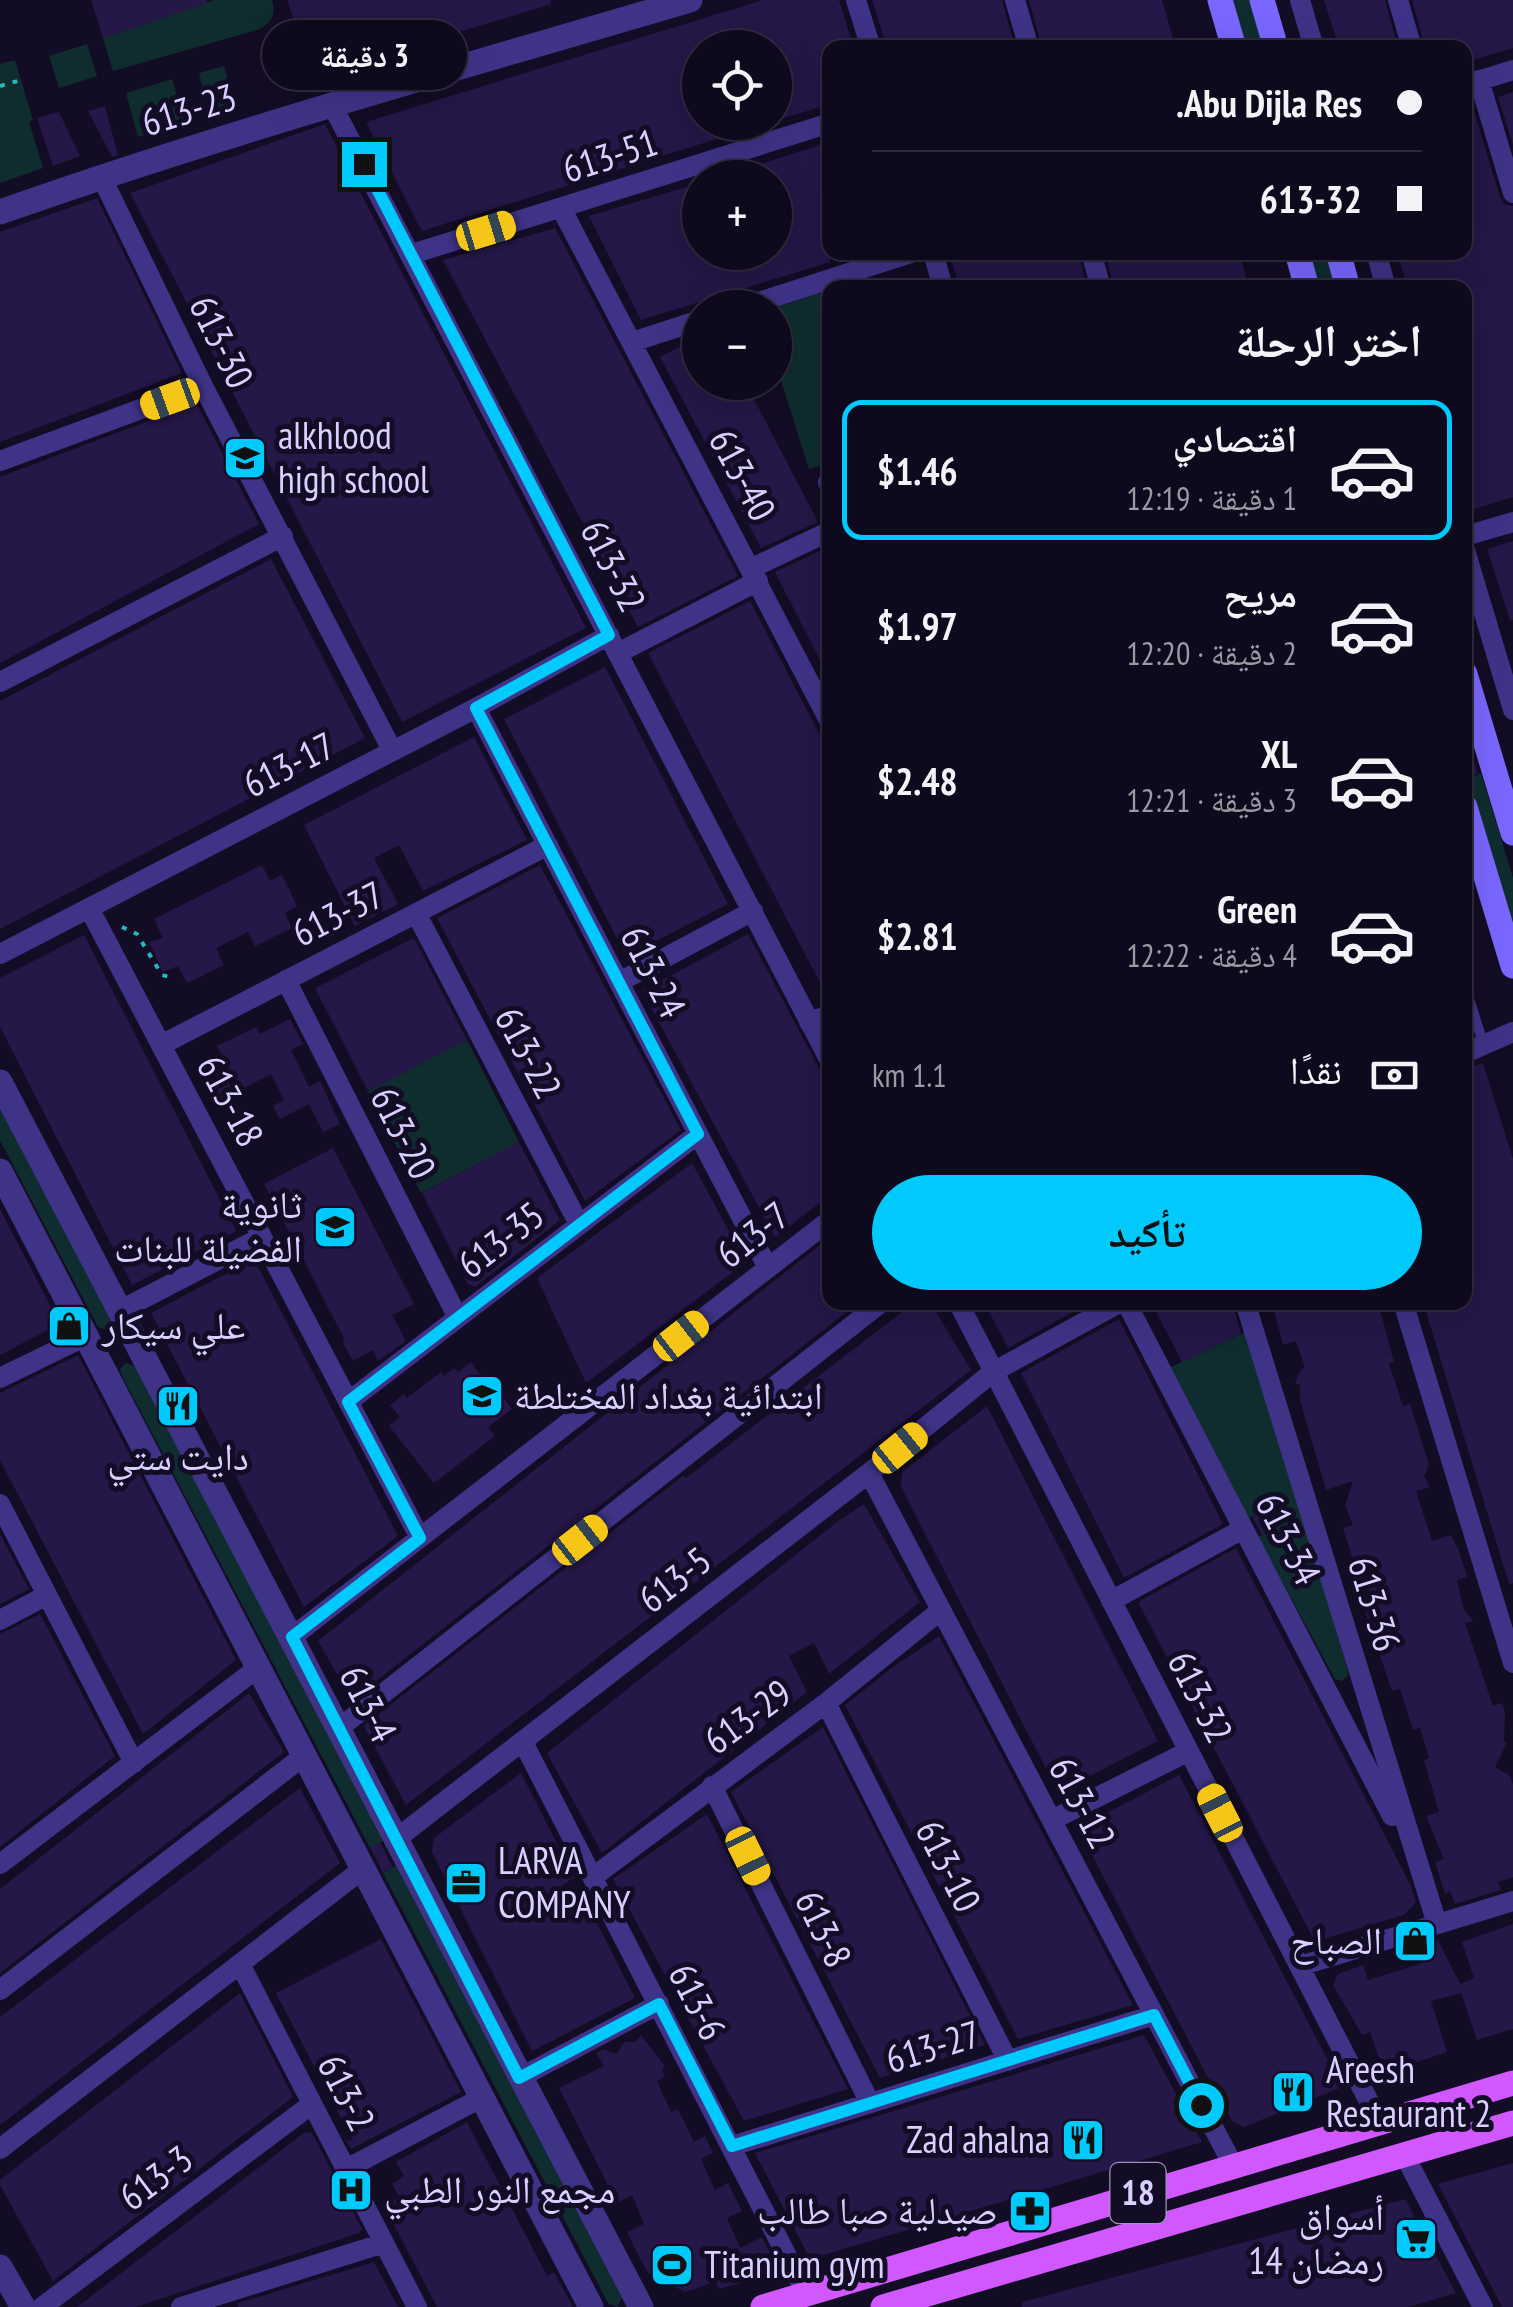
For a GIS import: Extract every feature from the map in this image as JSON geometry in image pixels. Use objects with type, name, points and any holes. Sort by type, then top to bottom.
[{"type":"main road","points":[[1220,0],[1232,40]]},
{"type":"main road","points":[[1262,0],[1274,40]]},
{"type":"main road","points":[[1472,697],[1513,833]]},
{"type":"main road","points":[[1472,833],[1513,966]]},
{"type":"main road","name":"18","points":[[764,2307],[1513,2083]]},
{"type":"main road","name":"18","points":[[882,2307],[927,2300],[1513,2123]]},
{"type":"street","name":"613-23","points":[[0,212],[101,176],[332,105],[690,0]]},
{"type":"street","points":[[856,0],[868,40]]},
{"type":"street","points":[[1015,0],[1027,40]]},
{"type":"street","points":[[1300,0],[1312,40]]},
{"type":"street","points":[[1398,0],[1410,40]]},
{"type":"street","points":[[1513,70],[1472,82],[1513,193]]},
{"type":"street","name":"613-32","points":[[332,105],[822,1046]]},
{"type":"street","name":"613-51","points":[[412,254],[822,126]]},
{"type":"street","name":"613-30","points":[[101,176],[203,386],[392,750]]},
{"type":"street","name":"613-40","points":[[561,208],[822,706]]},
{"type":"street","points":[[827,280],[889,260]]},
{"type":"street","points":[[792,291],[822,282]]},
{"type":"street","points":[[632,342],[682,326]]},
{"type":"street","points":[[0,461],[203,386]]},
{"type":"street","points":[[1472,534],[1513,522]]},
{"type":"street","points":[[0,682],[283,536]]},
{"type":"street","name":"613-17","points":[[0,954],[392,750],[755,574],[822,536]]},
{"type":"street","points":[[1472,573],[1513,710]]},
{"type":"street","name":"613-24","points":[[476,708],[768,1268]]},
{"type":"street","name":"613-37","points":[[161,1045],[548,845]]},
{"type":"street","name":"613-18","points":[[89,908],[420,1538]]},
{"type":"street","points":[[619,982],[753,912]]},
{"type":"street","name":"613-22","points":[[416,913],[579,1224]]},
{"type":"street","name":"613-20","points":[[286,980],[458,1318]]},
{"type":"street","points":[[809,1022],[822,1018]]},
{"type":"street","points":[[1474,1050],[1513,1032]]},
{"type":"street","name":"613-4","points":[[0,1082],[640,2307]]},
{"type":"street","name":"613-35","points":[[348,1402],[698,1134]]},
{"type":"street","name":"613-4","points":[[0,1171],[592,2307]]},
{"type":"street","name":"613-7","points":[[292,1637],[822,1226]]},
{"type":"street","points":[[0,1378],[90,1344],[262,1237]]},
{"type":"street","points":[[338,1729],[872,1310]]},
{"type":"street","name":"613-32","points":[[962,1310],[1380,2123]]},
{"type":"street","name":"613-5","points":[[396,1839],[869,1473],[993,1372],[1109,1310]]},
{"type":"street","name":"613-34","points":[[1128,1310],[1416,1862]]},
{"type":"street","name":"613-36","points":[[1247,1310],[1437,1924]]},
{"type":"street","points":[[1405,1310],[1513,1663]]},
{"type":"street","name":"613-12","points":[[869,1473],[1233,2165]]},
{"type":"street","points":[[0,1504],[134,1763]]},
{"type":"street","points":[[1111,1602],[1243,1529]]},
{"type":"street","points":[[0,1620],[48,1595]]},
{"type":"street","name":"613-29","points":[[593,1877],[826,1703],[941,1610]]},
{"type":"street","points":[[0,1864],[259,1667]]},
{"type":"street","name":"613-10","points":[[826,1703],[1008,2061]]},
{"type":"street","name":"613-6","points":[[524,1742],[807,2295]]},
{"type":"street","points":[[1052,1820],[1189,1751]]},
{"type":"street","points":[[0,1990],[306,1755]]},
{"type":"street","name":"613-8","points":[[712,1786],[870,2103]]},
{"type":"street","points":[[0,2149],[364,1868]]},
{"type":"street","points":[[1300,1966],[1513,1900]]},
{"type":"street","name":"613-2","points":[[240,1964],[417,2307]]},
{"type":"street","points":[[519,2078],[659,2004]]},
{"type":"street","name":"613-27","points":[[732,2146],[1154,2015]]},
{"type":"street","points":[[346,2169],[482,2097]]},
{"type":"street","name":"613-3","points":[[42,2307],[312,2104]]},
{"type":"street","points":[[1404,2154],[1474,2305]]},
{"type":"street","points":[[181,2307],[384,2243]]},
{"type":"street","points":[[0,2267],[23,2307]]},
{"type":"path","points":[[0,86],[21,80]]},
{"type":"path","points":[[100,928],[113,922],[137,934],[162,975],[174,978]]},
{"type":"green space","points":[[215,0],[272,0],[273,13],[260,29],[113,71],[103,38]]},
{"type":"green space","points":[[1231,0],[1249,0],[1261,40],[1243,40]]},
{"type":"green space","points":[[87,44],[97,76],[59,88],[49,56]]},
{"type":"green space","points":[[15,60],[43,168],[0,183],[0,64]]},
{"type":"green space","points":[[224,66],[234,103],[209,112],[199,73]]},
{"type":"green space","points":[[172,79],[184,121],[138,137],[126,93]]},
{"type":"green space","points":[[1309,260],[1327,260],[1334,280],[1315,280]]},
{"type":"green space","points":[[822,292],[822,465],[809,469],[787,400],[792,400],[792,302]]},
{"type":"green space","points":[[1481,773],[1513,878],[1513,940],[1472,803],[1472,777]]},
{"type":"green space","points":[[467,1040],[519,1142],[421,1193],[368,1091]]},
{"type":"green space","points":[[0,1108],[111,1321],[107,1330],[98,1327],[0,1140]]},
{"type":"green space","points":[[1248,1331],[1347,1668],[1348,1675],[1342,1681],[1335,1679],[1258,1537],[1278,1527],[1269,1509],[1248,1518],[1171,1367]]},
{"type":"green space","points":[[126,1363],[136,1367],[383,1841],[370,1848],[122,1376],[120,1369]]},
{"type":"green space","points":[[396,1866],[622,2298],[617,2307],[608,2303],[383,1873]]},
{"type":"building","points":[[91,0],[207,0],[207,3],[103,38]]},
{"type":"building","points":[[287,0],[550,0],[551,4],[313,77]]},
{"type":"building","points":[[763,0],[839,0],[852,40],[822,40],[822,106],[792,116],[792,30],[682,30],[682,140],[713,140],[422,231],[366,122]]},
{"type":"building","points":[[872,0],[1002,0],[1013,40],[884,40]]},
{"type":"building","points":[[1029,0],[1162,0],[1174,40],[1040,40]]},
{"type":"building","points":[[1324,0],[1385,0],[1396,40],[1336,40]]},
{"type":"building","points":[[1412,0],[1513,0],[1513,48],[1472,60],[1472,40],[1423,40]]},
{"type":"building","points":[[1513,92],[1513,145],[1498,97]]},
{"type":"building","points":[[1472,105],[1500,197],[1504,204],[1513,206],[1513,497],[1474,509],[1472,503],[1472,280],[1406,280],[1399,260],[1472,260]]},
{"type":"building","points":[[105,106],[118,155],[112,157],[88,111]]},
{"type":"building","points":[[59,112],[80,156],[53,166],[37,118]]},
{"type":"building","points":[[325,124],[586,628],[402,722],[130,193]]},
{"type":"building","points":[[822,145],[822,260],[830,262],[739,290],[682,290],[682,307],[641,320],[589,216],[682,188],[682,270],[792,270],[792,160],[773,160]]},
{"type":"building","points":[[97,198],[182,373],[0,442],[0,232]]},
{"type":"building","points":[[555,228],[738,576],[638,627],[443,260]]},
{"type":"building","points":[[951,260],[1080,260],[1085,280],[958,280]]},
{"type":"building","points":[[1107,260],[1241,260],[1247,280],[1112,280]]},
{"type":"building","points":[[682,345],[682,399],[660,357]]},
{"type":"building","points":[[683,400],[754,400],[818,522],[761,548]]},
{"type":"building","points":[[196,403],[259,524],[0,663],[0,477]]},
{"type":"building","points":[[1513,541],[1513,620],[1510,620],[1487,549]]},
{"type":"building","points":[[822,550],[822,664],[775,572]]},
{"type":"building","points":[[271,559],[365,738],[0,929],[0,701]]},
{"type":"building","points":[[750,601],[822,739],[822,987],[648,653]]},
{"type":"building","points":[[605,667],[728,904],[626,956],[504,719]]},
{"type":"building","points":[[474,737],[527,840],[423,891],[399,845],[374,858],[398,904],[355,926],[304,825]]},
{"type":"building","points":[[1472,755],[1478,774],[1472,776]]},
{"type":"building","points":[[262,865],[270,881],[282,875],[297,906],[285,913],[292,928],[255,946],[248,932],[216,948],[224,965],[187,983],[178,966],[163,972],[149,942],[163,938],[154,919]]},
{"type":"building","points":[[540,865],[681,1130],[585,1201],[437,918]]},
{"type":"building","points":[[748,934],[822,1074],[822,1201],[775,1237],[642,991]]},
{"type":"building","points":[[84,935],[236,1231],[132,1285],[0,1027],[0,978]]},
{"type":"building","points":[[414,938],[467,1040],[368,1091],[315,988]]},
{"type":"building","points":[[290,1019],[303,1044],[291,1050],[309,1087],[320,1081],[340,1124],[323,1132],[309,1104],[280,1119],[273,1106],[284,1100],[271,1074],[221,1100],[203,1063],[221,1054],[217,1046],[256,1027],[260,1034]]},
{"type":"building","points":[[1483,1063],[1513,1159],[1513,1583],[1509,1584],[1425,1310],[1472,1310],[1472,1067]]},
{"type":"building","points":[[519,1142],[560,1220],[475,1287],[468,1284],[422,1193]]},
{"type":"building","points":[[333,1148],[414,1304],[392,1315],[406,1341],[378,1361],[373,1350],[353,1361],[264,1184]]},
{"type":"building","points":[[692,1163],[746,1262],[586,1383],[537,1278]]},
{"type":"building","points":[[0,1209],[60,1324],[0,1355]]},
{"type":"building","points":[[822,1243],[822,1310],[849,1310],[352,1700],[318,1641]]},
{"type":"building","points":[[254,1259],[398,1536],[304,1607],[151,1313]]},
{"type":"building","points":[[905,1310],[935,1310],[971,1370],[406,1805],[364,1727],[366,1724],[684,1475],[686,1478]]},
{"type":"building","points":[[988,1310],[1077,1310],[1008,1348]]},
{"type":"building","points":[[1155,1310],[1234,1310],[1241,1334],[1182,1362]]},
{"type":"building","points":[[1274,1310],[1380,1310],[1394,1362],[1389,1364],[1403,1406],[1410,1404],[1429,1465],[1424,1476],[1430,1487],[1416,1491],[1432,1541],[1451,1535],[1459,1551],[1467,1577],[1457,1580],[1464,1610],[1473,1621],[1465,1623],[1493,1706],[1502,1703],[1505,1712],[1507,1743],[1495,1767],[1510,1776],[1513,1785],[1513,1877],[1498,1882],[1501,1890],[1455,1904],[1450,1891],[1445,1894],[1435,1862],[1444,1859],[1426,1816],[1439,1812],[1424,1760],[1429,1758],[1420,1728],[1413,1730],[1400,1689],[1392,1691],[1365,1611],[1375,1607],[1359,1564],[1355,1566],[1343,1528],[1353,1525],[1345,1506],[1353,1481],[1326,1490],[1300,1400],[1300,1385],[1295,1383],[1305,1368],[1296,1341],[1283,1345]]},
{"type":"building","points":[[1119,1319],[1223,1524],[1124,1578],[1021,1373]]},
{"type":"building","points":[[78,1355],[236,1660],[143,1734],[0,1460],[0,1393]]},
{"type":"building","points":[[471,1362],[512,1409],[488,1427],[495,1436],[434,1483],[389,1426],[400,1417],[390,1405],[404,1394],[407,1398],[441,1372],[444,1376],[454,1368],[458,1372]]},
{"type":"building","points":[[987,1406],[1158,1741],[1058,1792],[901,1487],[902,1472]]},
{"type":"building","points":[[864,1504],[920,1602],[829,1674],[814,1643],[789,1656],[807,1692],[602,1853],[547,1753]]},
{"type":"building","points":[[1268,1508],[1278,1527],[1262,1535],[1252,1516]]},
{"type":"building","points":[[0,1534],[29,1589],[0,1604]]},
{"type":"building","points":[[1236,1548],[1410,1884],[1416,1902],[1404,1915],[1320,1940],[1313,1938],[1138,1602]]},
{"type":"building","points":[[40,1614],[115,1756],[0,1847],[0,1634]]},
{"type":"building","points":[[939,1636],[1133,2005],[1018,2039],[845,1705]]},
{"type":"building","points":[[249,1693],[284,1752],[0,1973],[0,1889]]},
{"type":"building","points":[[823,1727],[985,2045],[880,2078],[731,1792]]},
{"type":"building","points":[[521,1773],[574,1877],[560,1888],[573,1905],[584,1897],[635,1998],[532,2051],[432,1852],[434,1838]]},
{"type":"building","points":[[1179,1775],[1342,2087],[1244,2127],[1233,2122],[1219,2099],[1078,1828]]},
{"type":"building","points":[[300,1788],[340,1863],[0,2125],[0,2017]]},
{"type":"building","points":[[707,1814],[848,2089],[744,2121],[613,1879]]},
{"type":"building","points":[[380,1842],[393,1868],[383,1873],[370,1847]]},
{"type":"building","points":[[1513,1924],[1513,2029],[1477,2040],[1461,1993],[1431,2001],[1447,2052],[1384,2073],[1370,2032],[1362,2035],[1333,1985],[1338,1974],[1363,1965],[1368,1980],[1420,1964],[1415,1946],[1438,1940],[1460,1984],[1474,1978],[1462,1942]]},
{"type":"building","points":[[381,1939],[461,2092],[351,2149],[346,2140],[353,2141],[276,1993]]},
{"type":"building","points":[[240,1993],[293,2097],[53,2281],[0,2180]]},
{"type":"building","points":[[641,2035],[665,2066],[665,2077],[657,2081],[671,2112],[678,2109],[694,2142],[705,2136],[713,2153],[701,2159],[715,2190],[728,2183],[742,2211],[727,2218],[740,2248],[762,2237],[775,2263],[771,2275],[719,2289],[715,2282],[685,2292],[649,2274],[637,2253],[627,2232],[644,2224],[632,2195],[608,2208],[605,2203],[612,2193],[559,2088],[604,2066],[596,2053],[603,2049],[616,2054],[624,2042],[635,2042]]},
{"type":"building","points":[[1144,2035],[1202,2142],[810,2259],[755,2153]]},
{"type":"building","points":[[467,2122],[547,2276],[554,2272],[573,2307],[437,2307],[384,2206],[399,2197],[392,2184],[404,2176],[396,2162]]},
{"type":"building","points":[[305,2132],[312,2133],[362,2229],[359,2233],[136,2307],[77,2307]]},
{"type":"building","points":[[1513,2163],[1513,2307],[1502,2307],[1438,2184]]},
{"type":"building","points":[[1405,2199],[1456,2293],[1409,2307],[1022,2307],[1022,2302]]},
{"type":"building","points":[[374,2262],[398,2307],[238,2307],[238,2303]]},
{"type":"place","name":"alkhlood high school","points":[[245,458]]},
{"type":"place","name":"ثانوية الفضيلة للبنات","points":[[335,1227]]},
{"type":"place","name":"علي سيكار","points":[[69,1326]]},
{"type":"place","name":"ابتدائية بغداد المختلطة","points":[[482,1396]]},
{"type":"place","name":"دايت ستي","points":[[178,1406]]},
{"type":"place","name":"LARVA COMPANY","points":[[466,1883]]},
{"type":"place","name":"الصباح","points":[[1415,1941]]},
{"type":"place","name":"Areesh Restaurant 2","points":[[1293,2092]]},
{"type":"place","name":"Zad ahalna","points":[[1083,2140]]},
{"type":"place","name":"مجمع النور الطبي","points":[[351,2190]]},
{"type":"place","name":"صيدلية صبا طالب","points":[[1030,2211]]},
{"type":"place","name":"أسواق 14 رمضان","points":[[1416,2239]]},
{"type":"place","name":"Titanium gym","points":[[672,2265]]},
{"type":"route","points":[[364,164],[609,635],[476,708],[698,1134],[348,1402],[420,1538],[292,1637],[519,2078],[659,2004],[732,2146],[1154,2015],[1201,2105]]}]
